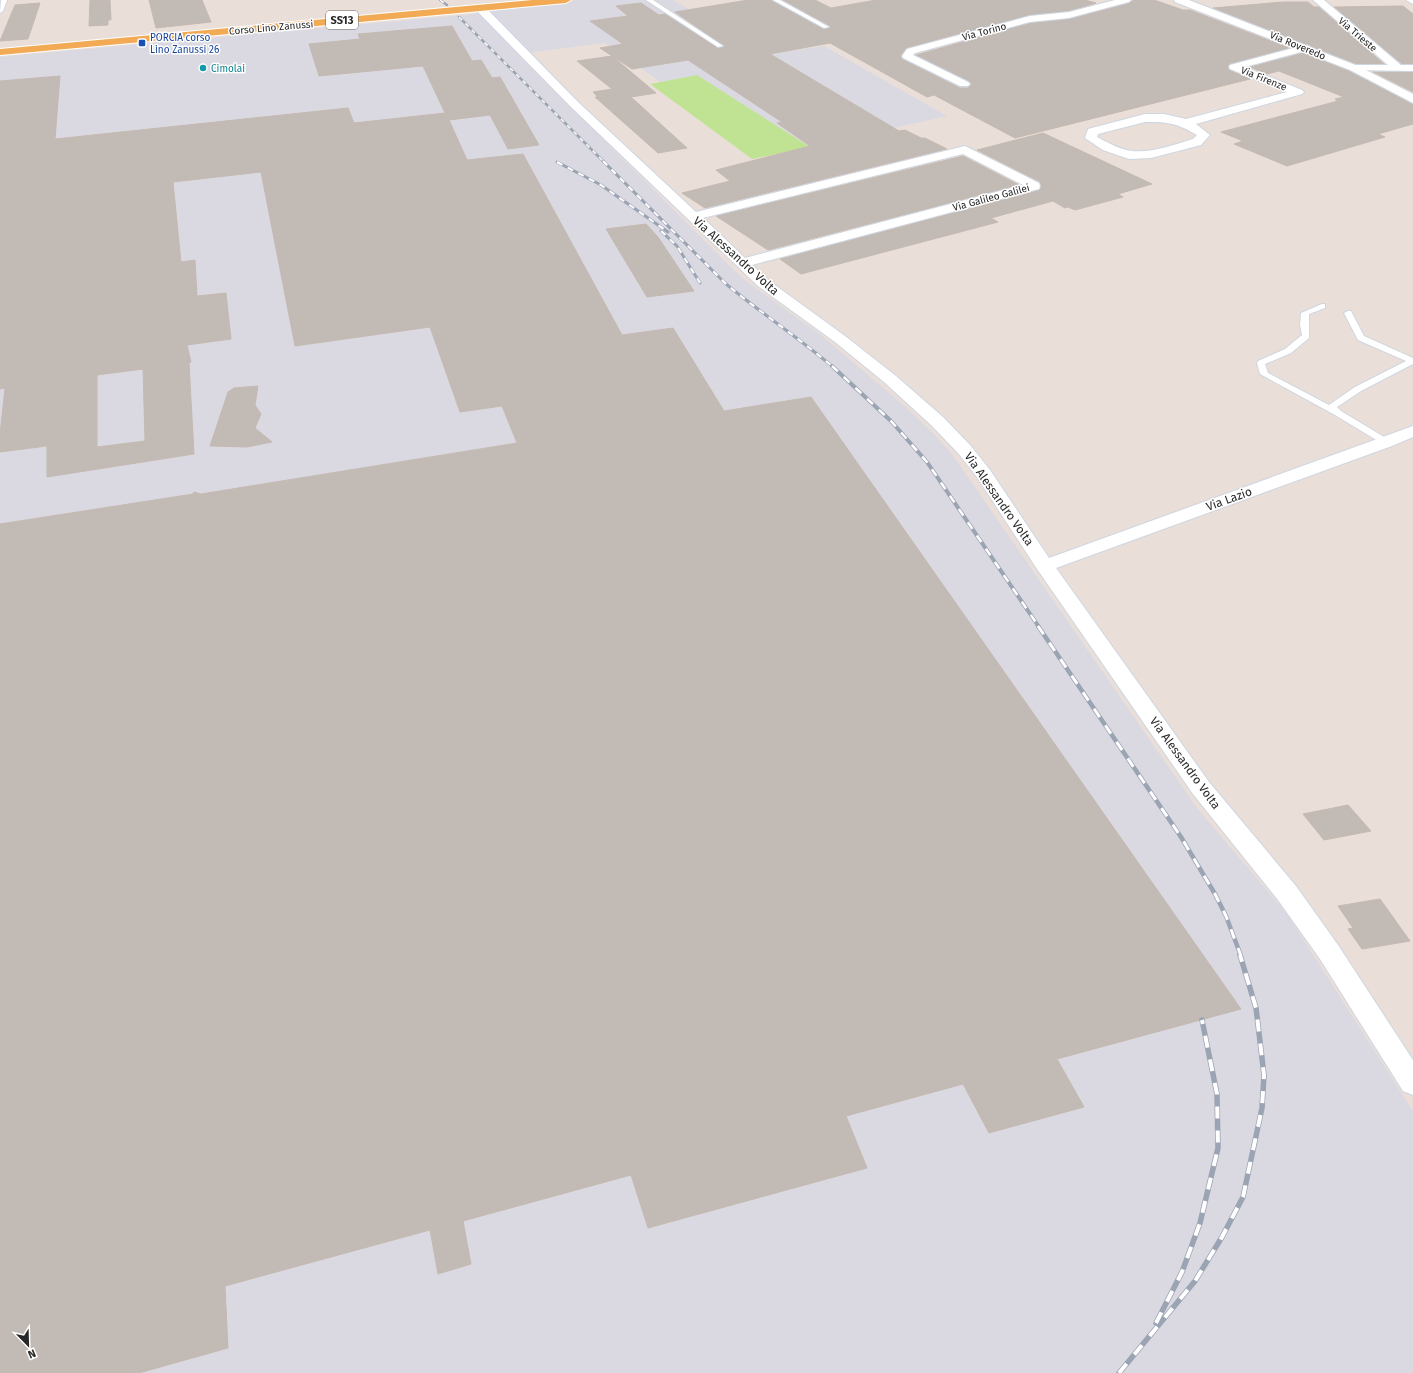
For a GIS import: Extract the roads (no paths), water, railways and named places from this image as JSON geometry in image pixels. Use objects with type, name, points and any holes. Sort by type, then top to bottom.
[{"type":"main road","name":"Corso Lino Zanussi","points":[[0,52],[486,5],[566,0]]},
{"type":"main road","name":"Via Roveredo","points":[[1179,0],[1354,68],[1413,99]]},
{"type":"street","name":"Via Torino","points":[[964,84],[908,56],[911,51],[1030,19],[1069,15],[1126,0]]},
{"type":"street","name":"Via Trieste","points":[[1318,0],[1398,68]]},
{"type":"street","name":"Via Alessandro Volta","points":[[486,5],[574,104],[742,264],[763,283],[840,339],[890,379],[964,449],[984,474],[1045,566],[1201,788],[1291,898],[1329,952],[1413,1083]]},
{"type":"street","name":"Via Firenze","points":[[1186,123],[1204,135],[1197,142],[1151,154],[1129,155],[1107,147],[1091,138],[1092,132],[1145,118],[1164,118],[1186,123],[1298,92],[1234,67],[1305,48]]},
{"type":"street","points":[[1354,68],[1413,68]]},
{"type":"street","name":"Via Galileo Galilei","points":[[692,217],[965,150],[1034,186],[742,264]]},
{"type":"street","name":"Via Lazio","points":[[1045,566],[1413,431]]},
{"type":"lane","points":[[0,11],[4,0]]},
{"type":"lane","points":[[649,0],[720,46]]},
{"type":"lane","points":[[776,0],[826,27]]},
{"type":"lane","points":[[1322,306],[1305,313],[1304,326],[1306,336],[1288,351],[1261,363],[1264,374],[1338,413],[1386,442]]},
{"type":"lane","points":[[1348,313],[1361,338],[1413,361]]},
{"type":"lane","points":[[1338,413],[1332,406],[1358,389],[1413,361]]},
{"type":"railway","points":[[440,0],[447,5]]},
{"type":"railway","points":[[459,17],[726,284],[833,367]]},
{"type":"railway","points":[[557,162],[601,185],[668,232]]},
{"type":"railway","points":[[661,231],[677,246],[700,283]]},
{"type":"railway","points":[[832,366],[891,421],[927,462],[1039,627]]},
{"type":"railway","points":[[1038,626],[1181,837],[1215,894],[1226,916],[1241,956]]},
{"type":"railway","points":[[1119,1373],[1195,1281],[1222,1237],[1243,1197],[1262,1108],[1264,1075],[1256,1008],[1240,955]]},
{"type":"railway","points":[[1156,1323],[1182,1272],[1200,1223],[1218,1148],[1217,1094],[1202,1020]]},
{"type":"place","name":"PORCIA corso Lino Zanussi 26","points":[[142,43]]},
{"type":"place","name":"Cimolai","points":[[203,68]]}]
